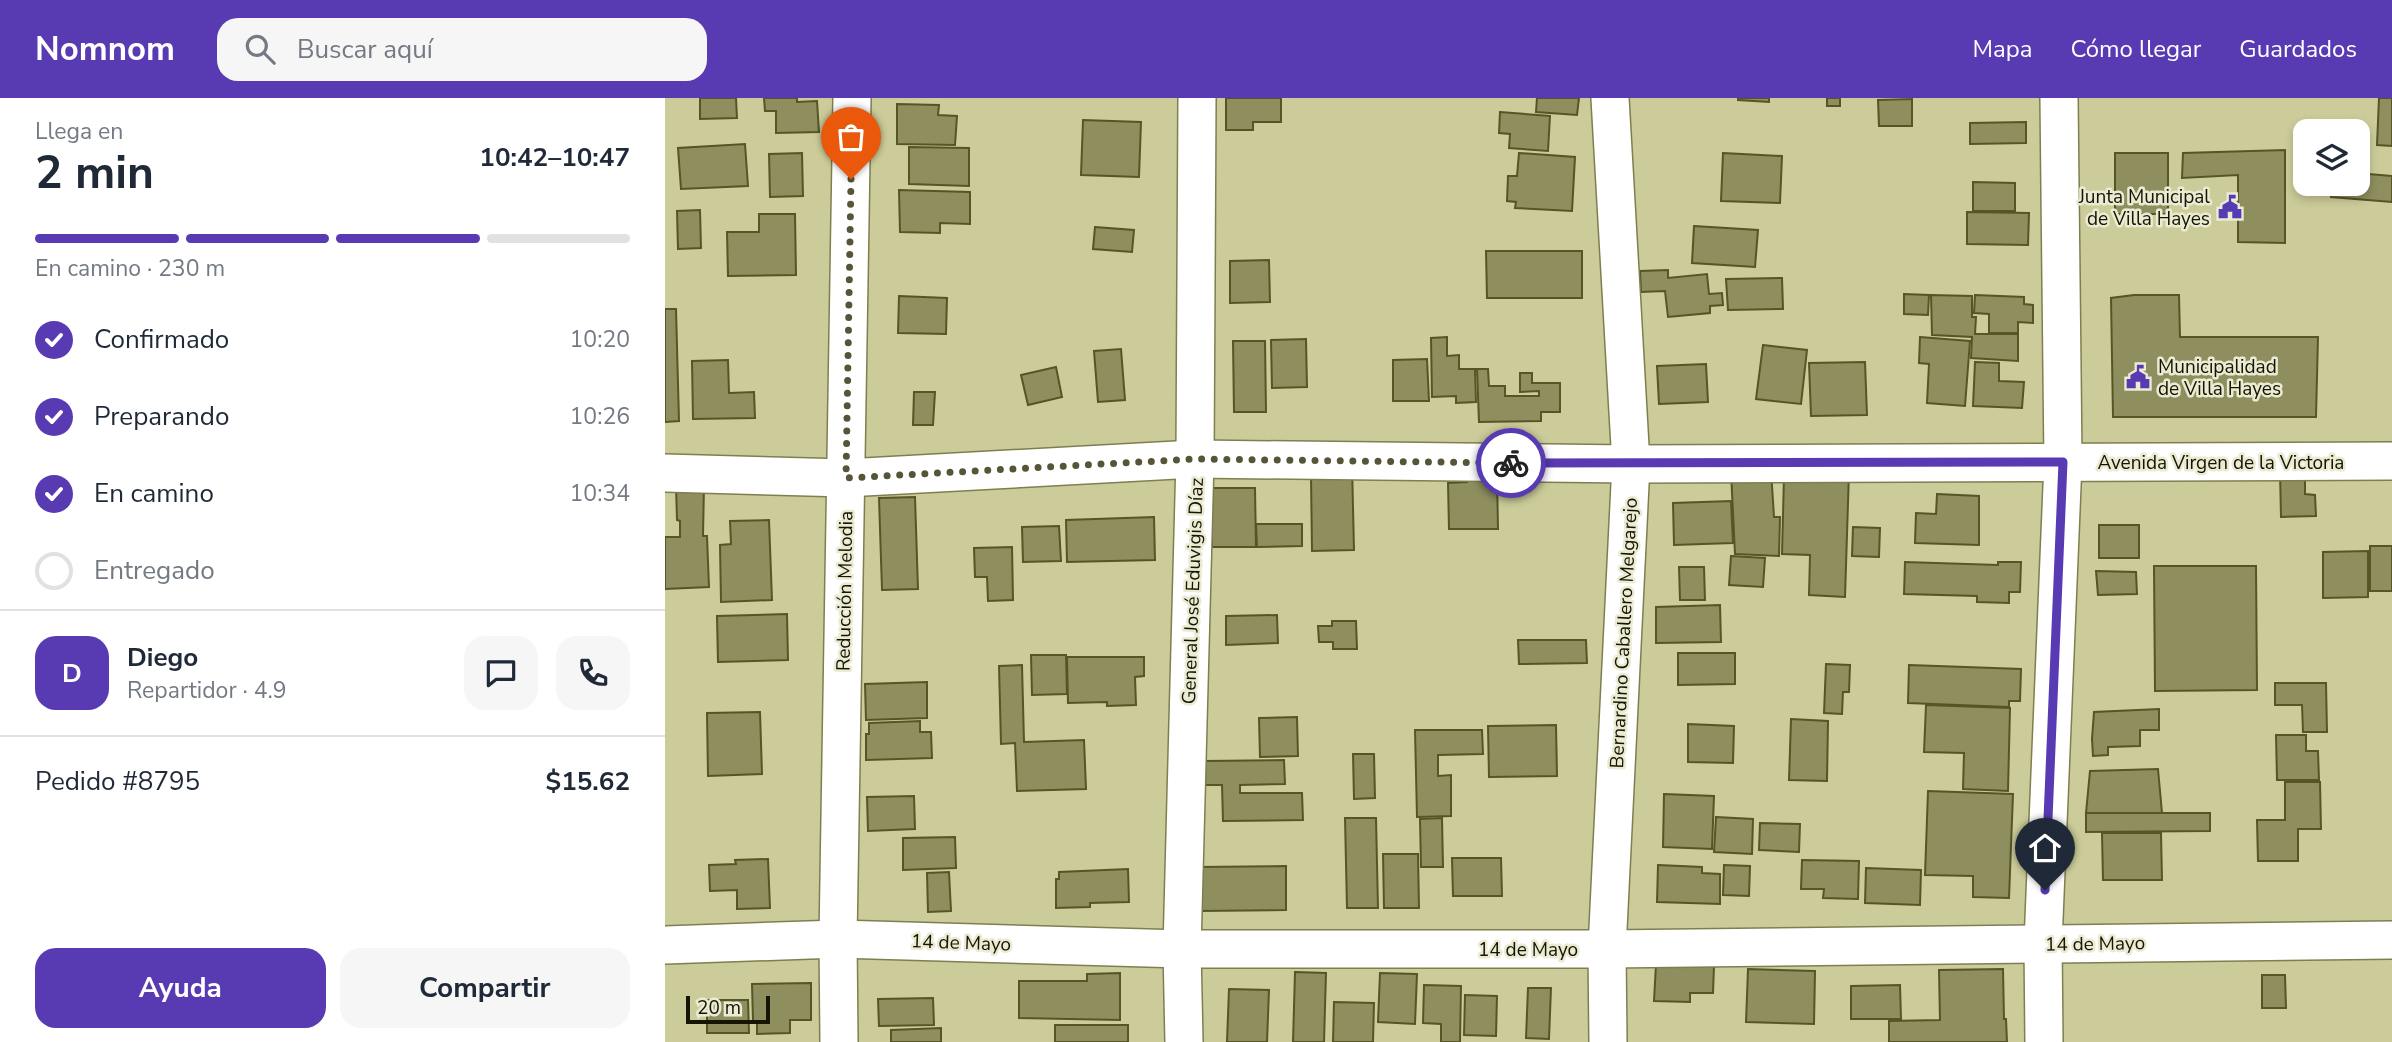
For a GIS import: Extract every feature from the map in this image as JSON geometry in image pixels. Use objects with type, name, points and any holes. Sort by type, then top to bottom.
[{"type":"street","name":"Reducción Melodia","points":[[839,1042],[838,939],[852,98]]},
{"type":"street","name":"General José Eduvigis Díaz","points":[[1184,1042],[1182,949],[1195,459],[1198,98]]},
{"type":"street","name":"Bernardino Caballero Melgarejo","points":[[1608,1042],[1607,948],[1631,464],[1610,98]]},
{"type":"street","points":[[2044,1042],[2043,943],[2063,462],[2059,98]]},
{"type":"street","name":"Avenida Virgen de la Victoria","points":[[665,473],[846,478],[1195,459],[1631,464],[2392,461]]},
{"type":"street","name":"14 de Mayo","points":[[665,945],[838,939],[1182,949],[1607,948],[2392,940]]},
{"type":"building","points":[[700,98],[736,98],[737,118],[700,119]]},
{"type":"building","points":[[764,98],[797,98],[797,102],[817,101],[819,132],[776,133],[776,111],[765,111]]},
{"type":"building","points":[[1226,98],[1281,98],[1281,122],[1253,122],[1253,130],[1226,130]]},
{"type":"building","points":[[1537,98],[1579,98],[1577,115],[1536,112]]},
{"type":"building","points":[[1769,98],[1769,102],[1738,100]]},
{"type":"building","points":[[1827,98],[1840,98],[1840,106],[1827,106]]},
{"type":"building","points":[[2379,98],[2392,98],[2392,146],[2377,145]]},
{"type":"building","points":[[1912,99],[1912,126],[1879,126],[1878,100]]},
{"type":"building","points":[[897,104],[939,105],[938,115],[957,116],[955,145],[897,144]]},
{"type":"building","points":[[1500,112],[1550,116],[1548,151],[1509,148],[1510,134],[1499,133]]},
{"type":"building","points":[[1083,120],[1141,122],[1139,177],[1081,175]]},
{"type":"building","points":[[2026,122],[2026,143],[1970,144],[1970,123]]},
{"type":"building","points":[[745,144],[748,186],[681,189],[678,148]]},
{"type":"building","points":[[909,147],[969,148],[969,186],[909,184]]},
{"type":"building","points":[[2285,150],[2285,243],[2238,242],[2238,175],[2182,178],[2183,153]]},
{"type":"building","points":[[802,153],[803,196],[770,197],[769,154]]},
{"type":"building","points":[[1519,153],[1575,157],[1572,211],[1515,208],[1516,202],[1507,201],[1508,176],[1517,176]]},
{"type":"building","points":[[1723,153],[1782,156],[1780,203],[1721,201]]},
{"type":"building","points":[[2115,153],[2168,153],[2168,214],[2115,214]]},
{"type":"building","points":[[2370,174],[2392,176],[2392,202],[2331,197],[2370,196]]},
{"type":"building","points":[[1973,182],[2015,183],[2015,211],[1973,211]]},
{"type":"building","points":[[899,190],[970,192],[970,224],[940,223],[940,233],[900,232]]},
{"type":"building","points":[[700,210],[701,248],[678,249],[677,211]]},
{"type":"building","points":[[1967,212],[2029,213],[2028,245],[1967,244]]},
{"type":"building","points":[[759,214],[795,214],[796,275],[728,276],[727,232],[759,232]]},
{"type":"building","points":[[1694,226],[1758,230],[1755,267],[1692,263]]},
{"type":"building","points":[[1095,227],[1134,230],[1132,252],[1093,249]]},
{"type":"building","points":[[1486,251],[1582,251],[1582,298],[1487,298]]},
{"type":"building","points":[[1269,260],[1270,302],[1230,303],[1230,261]]},
{"type":"building","points":[[1668,270],[1668,278],[1707,274],[1709,294],[1722,293],[1723,305],[1710,306],[1710,313],[1668,317],[1665,291],[1641,292],[1640,271]]},
{"type":"building","points":[[1782,278],[1783,309],[1728,310],[1726,279]]},
{"type":"building","points":[[1904,294],[1929,295],[1928,315],[1904,314]]},
{"type":"building","points":[[1931,295],[1972,296],[1972,317],[1976,317],[1975,334],[2018,334],[2018,361],[1971,358],[1972,337],[1932,335]]},
{"type":"building","points":[[1975,295],[2024,297],[2024,304],[2033,305],[2033,323],[2018,322],[2018,333],[1989,333],[1989,314],[1974,313]]},
{"type":"building","points":[[2179,295],[2180,337],[2318,337],[2316,417],[2113,417],[2111,298]]},
{"type":"building","points":[[899,296],[947,298],[946,334],[898,333]]},
{"type":"building","points":[[665,309],[676,309],[679,421],[665,422]]},
{"type":"building","points":[[1447,337],[1447,356],[1459,355],[1459,369],[1475,369],[1476,402],[1456,403],[1456,396],[1432,397],[1431,338]]},
{"type":"building","points":[[1920,337],[1970,341],[1965,406],[1927,403],[1929,364],[1919,363]]},
{"type":"building","points":[[1306,339],[1307,387],[1272,388],[1271,340]]},
{"type":"building","points":[[1233,341],[1265,341],[1266,412],[1234,412]]},
{"type":"building","points":[[1763,345],[1807,350],[1801,404],[1756,399]]},
{"type":"building","points":[[1121,349],[1125,400],[1098,402],[1094,351]]},
{"type":"building","points":[[1427,359],[1429,401],[1393,401],[1393,360]]},
{"type":"building","points":[[728,360],[729,393],[754,392],[755,418],[693,419],[692,361]]},
{"type":"building","points":[[1865,362],[1867,415],[1811,416],[1809,363]]},
{"type":"building","points":[[1975,362],[1999,363],[1999,381],[2024,382],[2022,408],[1973,406]]},
{"type":"building","points":[[1706,364],[1708,402],[1659,404],[1657,366]]},
{"type":"building","points":[[1056,367],[1062,397],[1028,405],[1021,375]]},
{"type":"building","points":[[1477,369],[1488,369],[1489,386],[1505,386],[1505,396],[1539,396],[1539,391],[1520,392],[1520,373],[1532,373],[1532,383],[1560,383],[1560,412],[1541,412],[1541,421],[1479,422]]},
{"type":"building","points":[[914,392],[935,392],[933,425],[913,425]]},
{"type":"building","points":[[1352,464],[1354,550],[1312,551],[1311,476]]},
{"type":"building","points":[[1771,470],[1774,517],[1780,517],[1779,556],[1735,554],[1731,472]]},
{"type":"building","points":[[2280,471],[2305,471],[2305,494],[2315,495],[2316,516],[2281,517]]},
{"type":"building","points":[[1849,472],[1845,597],[1809,595],[1810,555],[1782,554],[1784,476]]},
{"type":"building","points":[[1467,475],[1497,475],[1498,529],[1449,529],[1448,483],[1467,482]]},
{"type":"building","points":[[704,485],[703,536],[707,536],[709,587],[665,589],[665,537],[680,537],[676,486]]},
{"type":"building","points":[[1211,488],[1255,488],[1256,547],[1212,547]]},
{"type":"building","points":[[1937,494],[1979,496],[1979,545],[1915,543],[1916,513],[1936,514]]},
{"type":"building","points":[[915,497],[918,589],[882,590],[879,498]]},
{"type":"building","points":[[1731,501],[1733,543],[1674,545],[1673,503]]},
{"type":"building","points":[[1154,517],[1155,560],[1067,562],[1066,520]]},
{"type":"building","points":[[769,520],[772,600],[721,602],[720,545],[731,544],[730,521]]},
{"type":"building","points":[[1256,524],[1302,524],[1302,546],[1257,547]]},
{"type":"building","points":[[2099,525],[2139,525],[2139,558],[2099,558]]},
{"type":"building","points":[[1059,526],[1061,561],[1023,562],[1022,527]]},
{"type":"building","points":[[1853,527],[1880,528],[1879,557],[1852,556]]},
{"type":"building","points":[[2370,546],[2392,546],[2392,591],[2370,591]]},
{"type":"building","points":[[1012,547],[1013,600],[988,601],[987,577],[975,577],[974,548]]},
{"type":"building","points":[[2368,551],[2368,597],[2323,598],[2323,552]]},
{"type":"building","points":[[1731,556],[1765,558],[1763,587],[1729,585]]},
{"type":"building","points":[[1905,562],[1998,565],[1998,562],[2021,562],[2020,592],[2009,592],[2009,603],[1977,602],[1977,596],[1904,594]]},
{"type":"building","points":[[2154,566],[2256,566],[2257,690],[2155,691]]},
{"type":"building","points":[[1679,567],[1704,567],[1705,600],[1680,600]]},
{"type":"building","points":[[2096,571],[2136,572],[2137,594],[2098,595]]},
{"type":"building","points":[[1720,605],[1721,642],[1656,643],[1656,607]]},
{"type":"building","points":[[787,614],[788,660],[718,662],[717,616]]},
{"type":"building","points":[[1277,615],[1278,643],[1226,645],[1226,616]]},
{"type":"building","points":[[1332,621],[1356,621],[1357,649],[1333,649],[1333,642],[1319,642],[1318,626],[1332,626]]},
{"type":"building","points":[[1518,640],[1586,640],[1587,663],[1519,664]]},
{"type":"building","points":[[1678,653],[1735,653],[1735,684],[1678,685]]},
{"type":"building","points":[[1031,655],[1066,655],[1067,694],[1032,695]]},
{"type":"building","points":[[1067,657],[1144,657],[1144,676],[1135,677],[1136,705],[1107,706],[1107,702],[1068,703]]},
{"type":"building","points":[[1826,664],[1850,665],[1849,692],[1843,692],[1842,714],[1824,713]]},
{"type":"building","points":[[1022,665],[1024,742],[1084,740],[1086,789],[1017,791],[1015,743],[1001,744],[999,666]]},
{"type":"building","points":[[1909,665],[2021,669],[2020,701],[2009,701],[2009,707],[1908,703]]},
{"type":"building","points":[[927,682],[927,718],[866,720],[865,684]]},
{"type":"building","points":[[2275,683],[2326,683],[2327,732],[2303,732],[2302,705],[2275,705]]},
{"type":"building","points":[[1926,705],[2010,708],[2008,791],[1963,789],[1964,753],[1924,752]]},
{"type":"building","points":[[2159,709],[2159,730],[2140,730],[2140,746],[2108,747],[2108,755],[2093,756],[2094,712]]},
{"type":"building","points":[[760,712],[762,774],[708,776],[707,713]]},
{"type":"building","points":[[1297,717],[1298,756],[1260,757],[1259,718]]},
{"type":"building","points":[[1791,719],[1828,721],[1827,781],[1789,780]]},
{"type":"building","points":[[920,721],[920,732],[931,732],[932,758],[866,760],[866,734],[869,734],[869,723]]},
{"type":"building","points":[[1688,724],[1734,726],[1733,763],[1688,762]]},
{"type":"building","points":[[1556,725],[1557,776],[1489,777],[1488,726]]},
{"type":"building","points":[[1415,730],[1482,730],[1483,754],[1438,755],[1438,776],[1451,775],[1451,816],[1417,817]]},
{"type":"building","points":[[2276,735],[2306,735],[2306,751],[2318,751],[2319,780],[2277,780]]},
{"type":"building","points":[[1353,754],[1374,754],[1375,798],[1354,799]]},
{"type":"building","points":[[1284,760],[1285,784],[1240,785],[1240,793],[1302,793],[1303,820],[1223,821],[1222,785],[1205,785],[1205,761]]},
{"type":"building","points":[[2158,769],[2162,813],[2086,813],[2090,771]]},
{"type":"building","points":[[2285,782],[2320,782],[2321,829],[2298,829],[2298,861],[2258,861],[2257,820],[2285,820]]},
{"type":"building","points":[[1928,791],[2013,794],[2009,898],[1973,897],[1973,876],[1925,875]]},
{"type":"building","points":[[1664,794],[1714,796],[1712,849],[1663,847]]},
{"type":"building","points":[[914,796],[915,829],[868,831],[867,797]]},
{"type":"building","points":[[2086,813],[2210,813],[2210,831],[2086,832]]},
{"type":"building","points":[[1716,817],[1753,819],[1752,854],[1714,852]]},
{"type":"building","points":[[1345,818],[1376,818],[1378,908],[1347,908]]},
{"type":"building","points":[[1442,818],[1443,867],[1421,867],[1420,819]]},
{"type":"building","points":[[1760,823],[1800,824],[1799,852],[1759,850]]},
{"type":"building","points":[[2102,833],[2161,833],[2162,880],[2103,880]]},
{"type":"building","points":[[955,837],[956,868],[903,870],[903,838]]},
{"type":"building","points":[[1383,854],[1418,854],[1419,908],[1384,908]]},
{"type":"building","points":[[1452,858],[1501,858],[1502,896],[1453,896]]},
{"type":"building","points":[[768,859],[770,908],[737,909],[737,890],[710,891],[709,865],[736,864],[735,860]]},
{"type":"building","points":[[1802,860],[1859,861],[1858,899],[1823,898],[1824,889],[1801,889]]},
{"type":"building","points":[[1658,865],[1702,867],[1702,873],[1720,874],[1720,904],[1657,902]]},
{"type":"building","points":[[1724,865],[1750,866],[1749,896],[1723,895]]},
{"type":"building","points":[[1286,866],[1286,910],[1199,911],[1198,867]]},
{"type":"building","points":[[1866,868],[1921,870],[1920,905],[1865,903]]},
{"type":"building","points":[[1128,869],[1129,902],[1090,903],[1090,907],[1056,908],[1056,879],[1059,879],[1059,872]]},
{"type":"building","points":[[949,872],[951,911],[928,912],[927,873]]},
{"type":"building","points":[[1656,964],[1714,966],[1713,993],[1690,993],[1690,1002],[1654,1001]]},
{"type":"building","points":[[1748,969],[1815,971],[1814,1024],[1746,1022]]},
{"type":"building","points":[[2003,969],[2007,1042],[1889,1042],[1889,1021],[1940,1020],[1939,970]]},
{"type":"building","points":[[1295,972],[1326,973],[1324,1042],[1293,1042]]},
{"type":"building","points":[[1120,973],[1120,1020],[1019,1018],[1019,981],[1087,981],[1087,974]]},
{"type":"building","points":[[1380,973],[1417,974],[1415,1024],[1378,1022]]},
{"type":"building","points":[[2262,975],[2285,975],[2286,1008],[2262,1008]]},
{"type":"building","points":[[811,983],[811,1020],[790,1020],[790,1033],[757,1034],[757,1021],[753,1021],[752,984]]},
{"type":"building","points":[[1424,985],[1461,986],[1460,1042],[1441,1042],[1441,1024],[1423,1023]]},
{"type":"building","points":[[1900,985],[1901,1019],[1851,1019],[1851,986]]},
{"type":"building","points":[[1528,988],[1551,988],[1549,1039],[1526,1038]]},
{"type":"building","points":[[1229,989],[1269,990],[1267,1042],[1227,1042]]},
{"type":"building","points":[[1465,995],[1497,996],[1496,1036],[1464,1035]]},
{"type":"building","points":[[933,998],[934,1025],[879,1026],[878,999]]},
{"type":"building","points":[[707,1000],[748,1000],[749,1033],[707,1033]]},
{"type":"building","points":[[1334,1002],[1374,1003],[1373,1042],[1333,1042]]},
{"type":"building","points":[[1055,1025],[1128,1025],[1128,1042],[1055,1042]]},
{"type":"building","points":[[941,1028],[941,1042],[891,1042],[891,1030]]},
{"type":"way so far","points":[[851,179],[846,478],[1195,459],[1511,463]]},
{"type":"place","name":"Junta Municipal de Villa Hayes","points":[[2230,207]]},
{"type":"place","name":"Municipalidad de Villa Hayes","points":[[2138,377]]},
{"type":"route","points":[[1511,463],[2063,462],[2045,890]]}]
